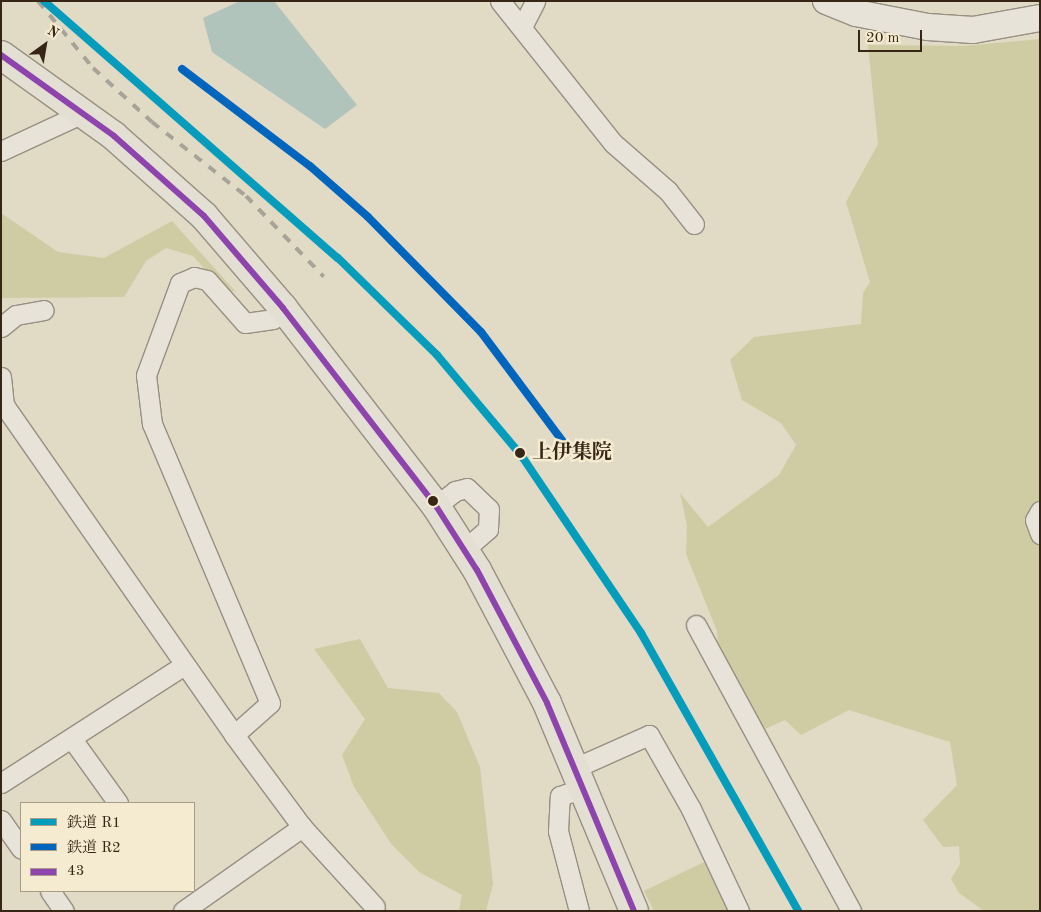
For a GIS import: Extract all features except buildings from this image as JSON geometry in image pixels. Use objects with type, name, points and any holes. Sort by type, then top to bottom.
[{"type":"main road","points":[[1,55],[83,113],[164,178],[283,308],[436,506],[464,550],[547,703],[575,777],[634,911]]},
{"type":"street","points":[[500,1],[523,25],[613,143],[668,191],[694,224]]},
{"type":"street","points":[[523,25],[534,1]]},
{"type":"street","points":[[826,1],[856,13],[928,27],[973,30],[1040,18]]},
{"type":"street","points":[[1,151],[83,113]]},
{"type":"street","points":[[234,735],[270,703],[152,424],[146,375],[180,283],[194,277],[207,280],[245,323],[273,319],[283,308]]},
{"type":"street","points":[[1,327],[16,315],[44,310]]},
{"type":"street","points":[[1,377],[4,405],[234,735],[302,826],[376,907]]},
{"type":"street","points":[[436,506],[455,491],[467,488],[489,509],[488,530],[464,550]]},
{"type":"street","points":[[1040,511],[1035,520],[1040,534]]},
{"type":"street","points":[[696,625],[851,911]]},
{"type":"street","points":[[1,783],[72,739],[184,664]]},
{"type":"street","points":[[579,911],[558,830],[560,796],[586,763],[649,735],[691,809],[739,911]]},
{"type":"street","points":[[72,739],[117,802]]},
{"type":"street","points":[[1,820],[20,848]]},
{"type":"street","points":[[185,902],[302,826]]},
{"type":"street","points":[[51,892],[64,911]]},
{"type":"shaded area","points":[[240,1],[274,1],[357,105],[325,129],[212,52],[203,18]]},
{"type":"shaded area","points":[[1040,39],[1040,911],[984,911],[959,893],[951,879],[960,864],[959,846],[943,847],[923,820],[957,785],[950,742],[849,710],[801,735],[785,720],[763,730],[718,653],[717,631],[686,554],[687,525],[680,493],[708,527],[779,475],[796,445],[781,423],[742,400],[730,360],[754,337],[861,324],[863,293],[870,282],[846,202],[878,144],[868,45],[964,46]]},
{"type":"shaded area","points":[[1,213],[58,252],[104,258],[172,221],[236,292],[220,286],[193,256],[166,248],[146,261],[124,297],[1,298]]},
{"type":"shaded area","points":[[360,639],[388,688],[439,693],[457,712],[480,767],[493,884],[486,911],[459,911],[462,895],[419,872],[392,845],[354,787],[342,755],[365,719],[314,649]]},
{"type":"shaded area","points":[[704,862],[730,911],[654,911],[644,891]]},
{"type":"railway","points":[[38,1],[93,68],[152,122],[246,196],[324,277]]},
{"type":"rail line","name":"R1","points":[[44,1],[338,258],[437,355],[521,455],[641,633],[798,911]]},
{"type":"rail line","name":"R2","points":[[182,69],[310,166],[368,217],[481,332],[570,451]]},
{"type":"transit line","name":"43","points":[[1,55],[114,136],[204,216],[283,308],[436,506],[477,570],[547,703],[634,911]]},
{"type":"place","name":"上伊集院","points":[[520,453]]}]
